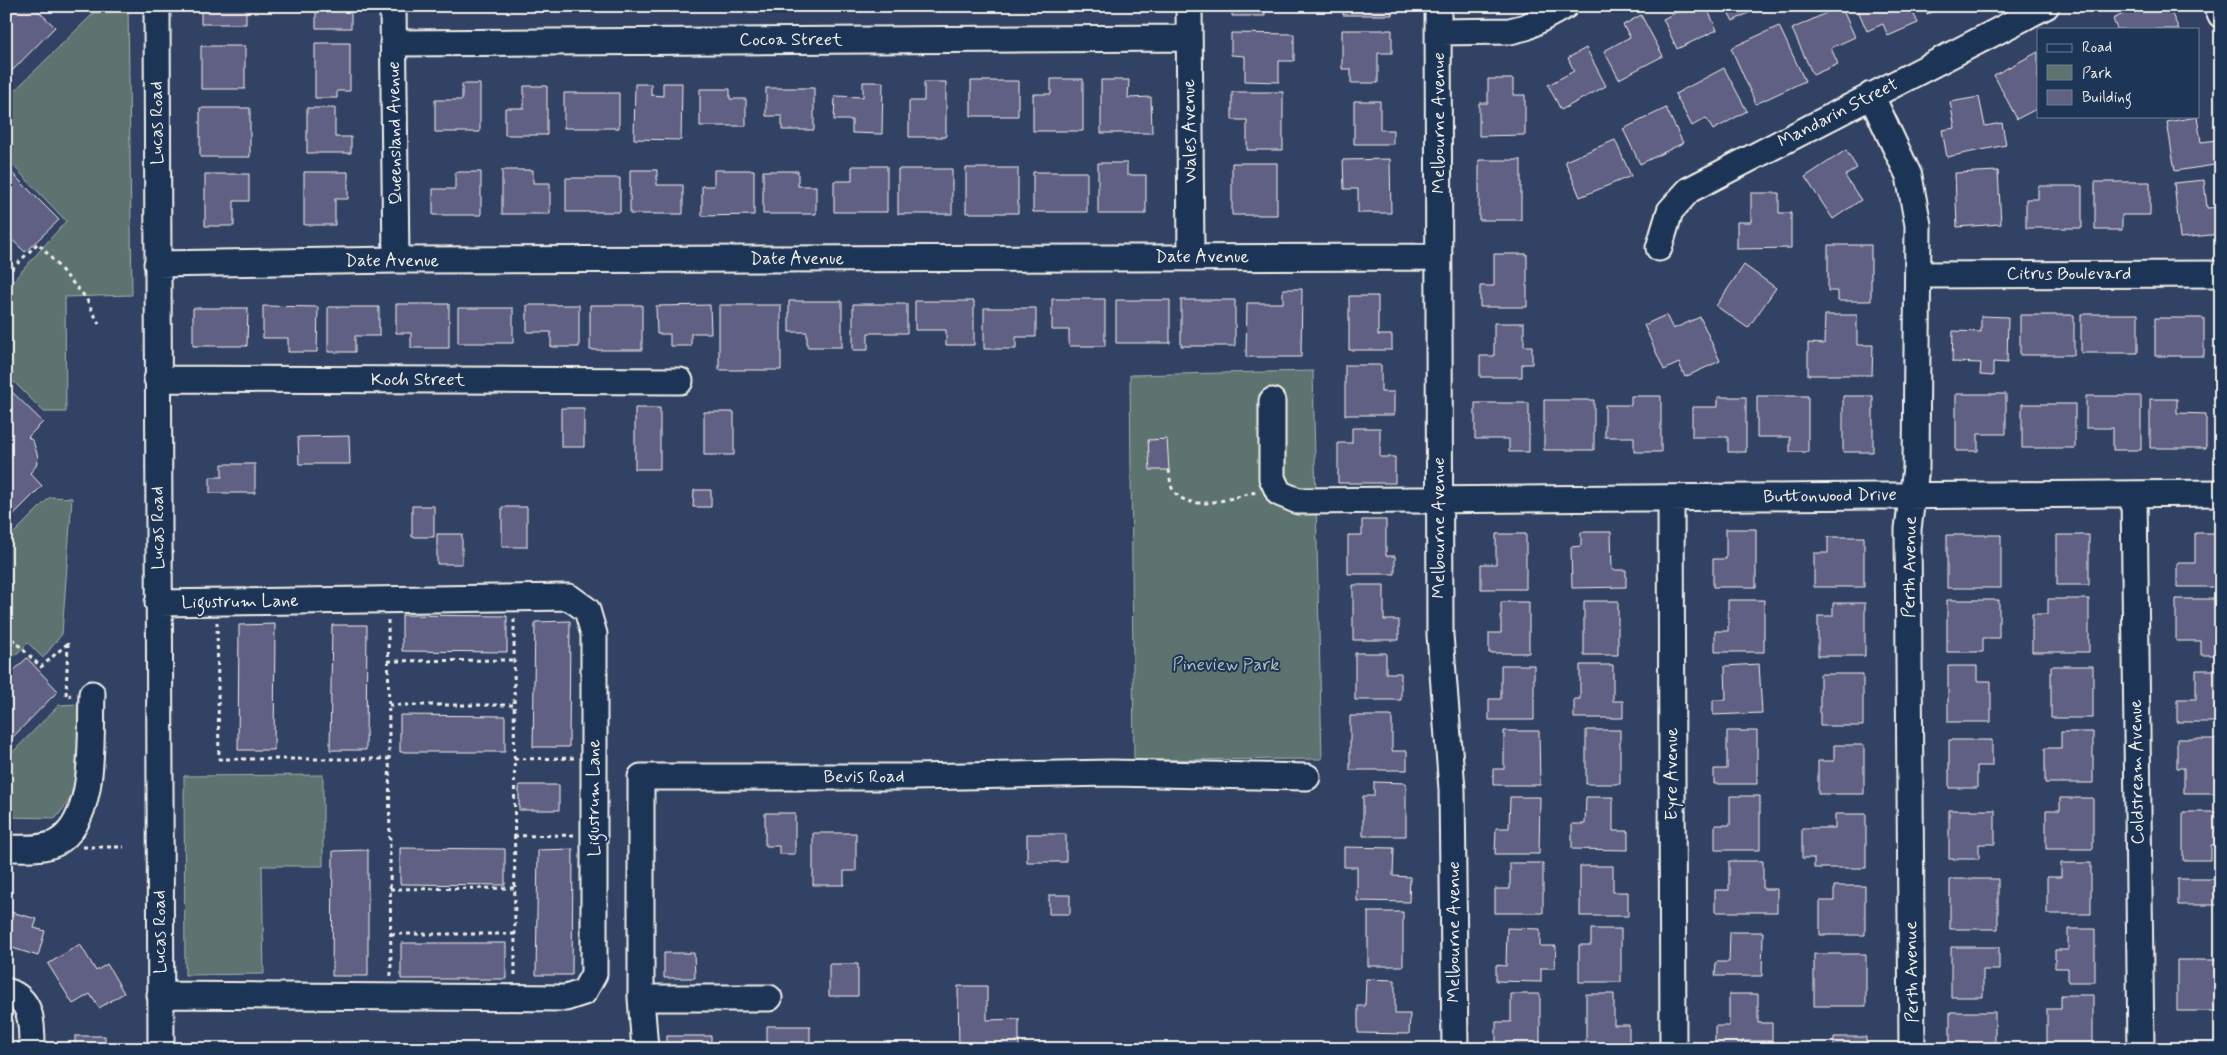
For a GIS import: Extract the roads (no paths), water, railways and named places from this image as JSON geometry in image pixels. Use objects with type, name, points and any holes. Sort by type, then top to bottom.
[{"type":"street","name":"Lucas Road","points":[[157,6],[161,1049]]},
{"type":"street","name":"Queensland Avenue","points":[[393,6],[396,260]]},
{"type":"street","name":"Wales Avenue","points":[[1189,6],[1191,257]]},
{"type":"street","name":"Melbourne Avenue","points":[[1438,6],[1440,635],[1454,845],[1454,1049]]},
{"type":"street","points":[[1439,32],[1510,31],[1526,27],[1566,6]]},
{"type":"street","name":"Mandarin Street","points":[[1659,248],[1670,211],[1689,190],[2046,6]]},
{"type":"street","points":[[2217,6],[2221,15]]},
{"type":"street","name":"Cocoa Street","points":[[393,43],[1189,38]]},
{"type":"street","name":"Perth Avenue","points":[[1871,95],[1909,176],[1918,225],[1916,468],[1908,538],[1912,1049]]},
{"type":"street","name":"Date Avenue","points":[[157,264],[396,260],[1438,257]]},
{"type":"street","name":"Citrus Boulevard","points":[[1918,275],[2221,274]]},
{"type":"street","name":"Koch Street","points":[[157,379],[680,380]]},
{"type":"street","name":"Buttonwood Drive","points":[[1272,400],[1272,478],[1279,493],[1298,501],[1439,498],[2221,493]]},
{"type":"street","name":"Coldstream Avenue","points":[[2134,495],[2141,1049]]},
{"type":"street","name":"Eyre Avenue","points":[[1671,498],[1673,1049]]},
{"type":"street","name":"Ligustrum Lane","points":[[158,603],[569,597],[587,610],[594,634],[594,974],[584,992],[566,998],[160,995]]},
{"type":"street","points":[[6,848],[38,848],[56,843],[71,831],[82,810],[89,777],[92,694]]},
{"type":"street","name":"Bevis Road","points":[[645,1049],[642,998],[641,777],[914,777],[1111,773],[1307,777]]},
{"type":"street","points":[[13,994],[32,1020],[32,1049]]},
{"type":"street","points":[[642,998],[769,998]]},
{"type":"park label","name":"Pineview Park","points":[[1226,665]]}]
